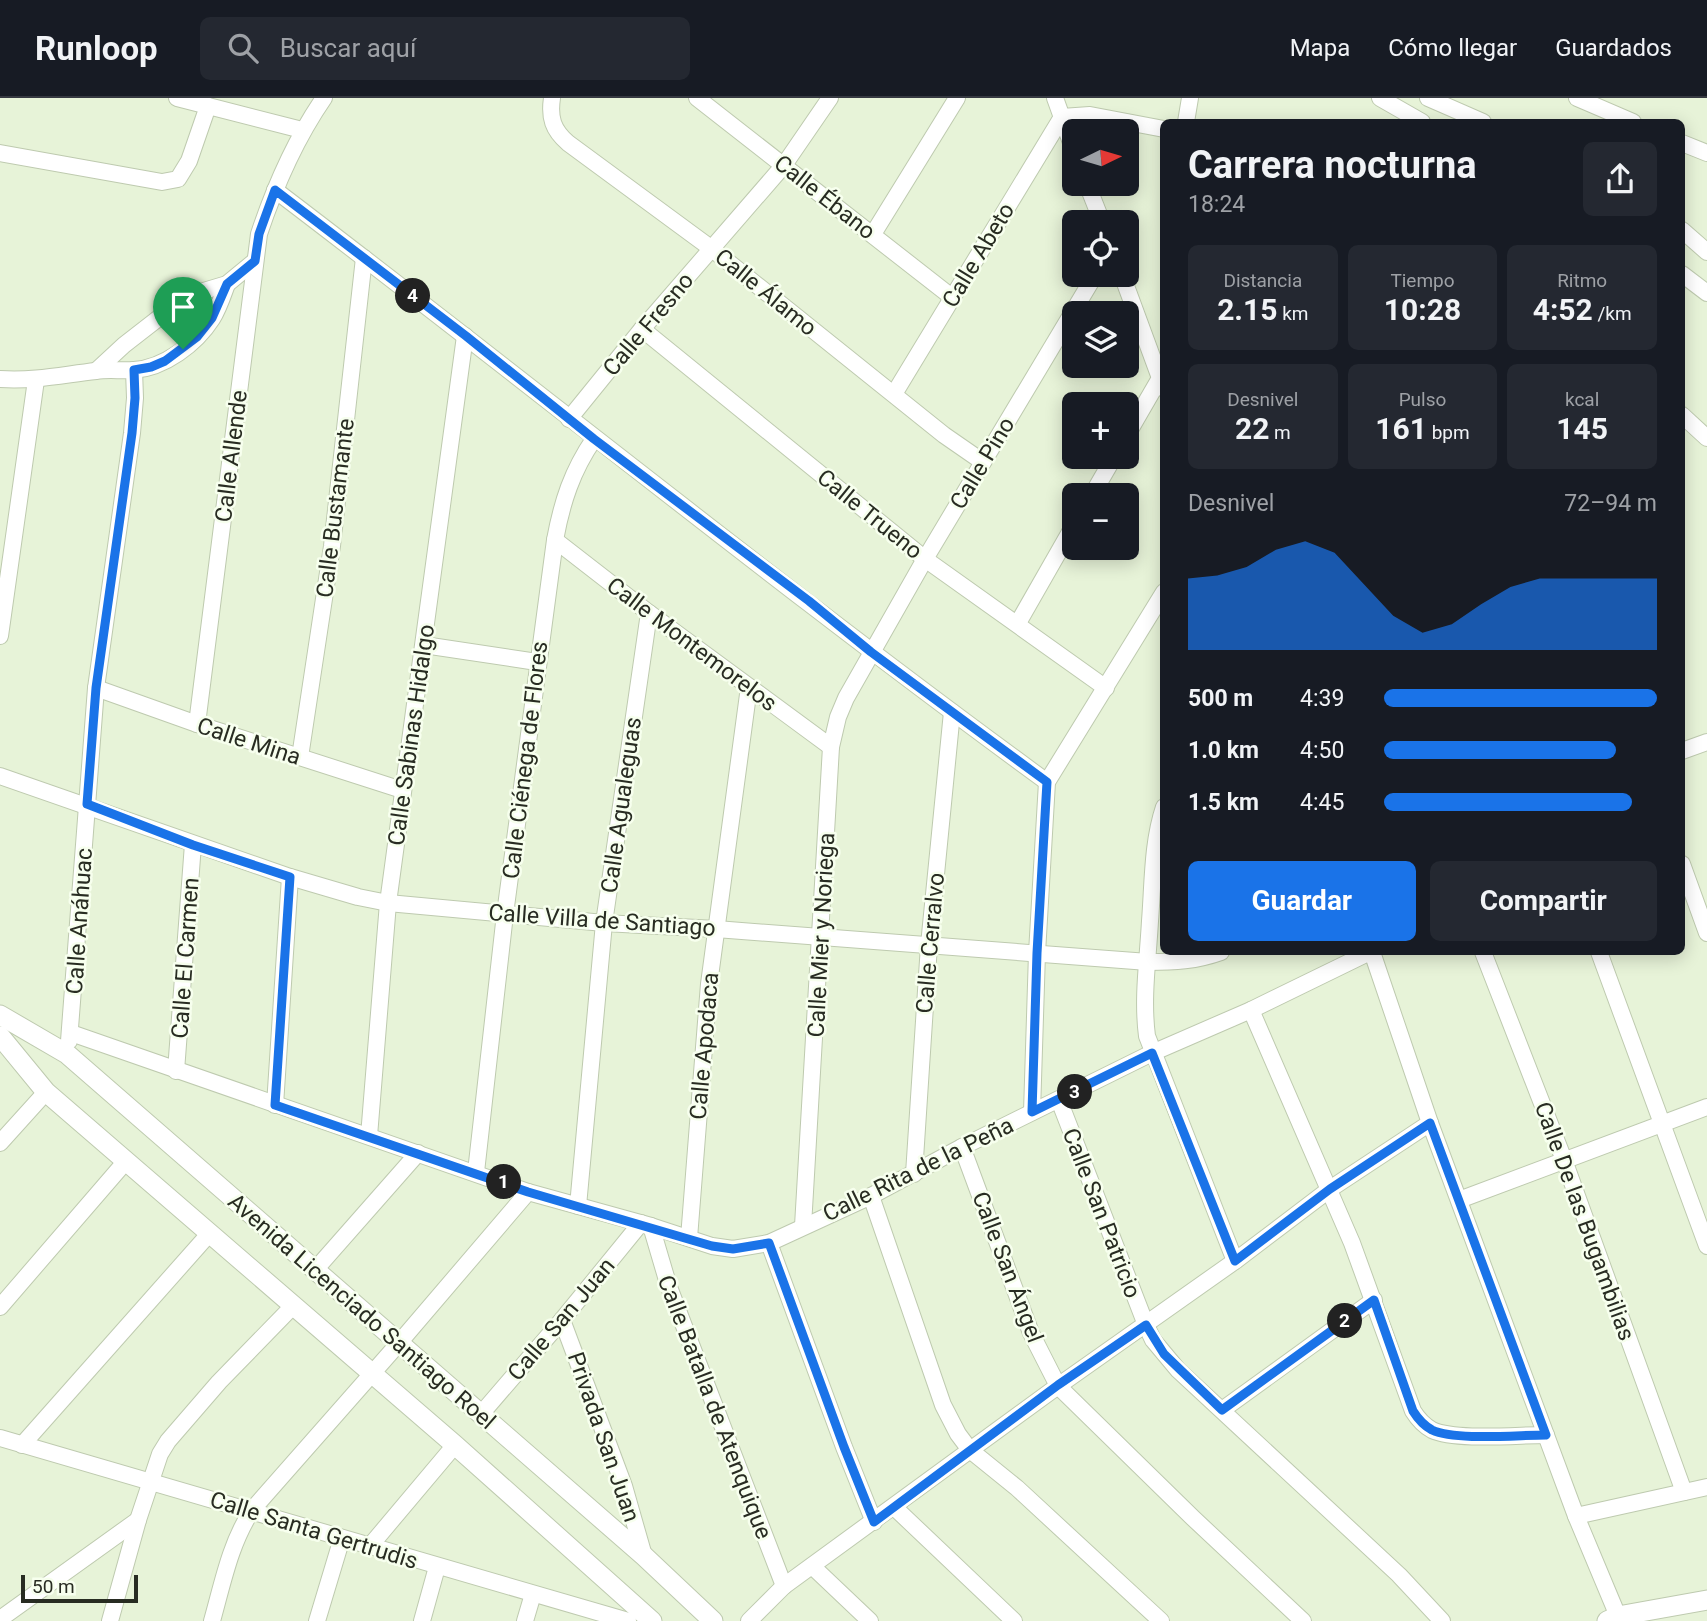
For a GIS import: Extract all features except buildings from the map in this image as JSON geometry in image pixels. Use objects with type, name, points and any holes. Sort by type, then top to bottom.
[{"type":"street","points":[[177,98],[208,106],[243,106],[302,130]]},
{"type":"street","name":"Calle Allende","points":[[197,724],[259,234],[302,130],[324,98]]},
{"type":"street","name":"Calle Álamo","points":[[552,98],[551,122],[558,134],[568,143],[712,249],[944,436],[983,462]]},
{"type":"street","name":"Calle Fresno","points":[[569,419],[642,329],[784,165],[830,98]]},
{"type":"street","points":[[873,234],[957,98]]},
{"type":"street","points":[[1055,98],[1062,117],[1090,115],[1160,128]]},
{"type":"street","points":[[1187,119],[1191,98]]},
{"type":"street","points":[[1380,98],[1417,119]]},
{"type":"street","points":[[1428,98],[1476,119]]},
{"type":"street","points":[[1577,98],[1626,119]]},
{"type":"street","name":"Calle Ébano","points":[[701,99],[953,298]]},
{"type":"street","points":[[0,153],[162,182],[170,181],[178,179],[189,161],[208,106]]},
{"type":"street","name":"Calle Abeto","points":[[894,394],[1062,117]]},
{"type":"street","points":[[1685,143],[1707,153]]},
{"type":"street","points":[[275,190],[466,336],[594,439],[809,601],[871,652],[1047,782]]},
{"type":"street","points":[[1685,233],[1707,252]]},
{"type":"street","name":"Calle Bustamante","points":[[300,757],[332,546],[364,258]]},
{"type":"street","points":[[97,370],[178,303],[197,293],[227,284],[255,261]]},
{"type":"street","points":[[1685,276],[1707,293]]},
{"type":"street","points":[[0,379],[36,380],[97,370],[151,367],[165,361],[197,337],[212,318],[227,284]]},
{"type":"street","name":"Calle Pino","points":[[871,652],[1088,287]]},
{"type":"street","points":[[1126,287],[1160,379]]},
{"type":"street","name":"Calle Trueno","points":[[642,329],[925,559],[1106,688]]},
{"type":"street","name":"Calle Sabinas Hidalgo","points":[[369,1136],[388,903],[466,336]]},
{"type":"street","name":"Calle Anáhuac","points":[[67,1054],[71,1033],[96,688],[132,433],[134,370]]},
{"type":"street","points":[[0,636],[36,380]]},
{"type":"street","points":[[1139,418],[1160,387]]},
{"type":"street","points":[[1685,418],[1707,438]]},
{"type":"street","name":"Calle Ciénega de Flores","points":[[475,1172],[505,914],[555,540],[563,501],[572,478],[594,439]]},
{"type":"street","name":"Calle Montemorelos","points":[[555,540],[831,747]]},
{"type":"street","points":[[1018,623],[1062,546]]},
{"type":"street","points":[[1032,1112],[1037,953],[1047,782],[1160,600]]},
{"type":"street","name":"Calle Agualeguas","points":[[578,1206],[604,923],[649,613]]},
{"type":"street","points":[[424,645],[537,662]]},
{"type":"street","name":"Calle Mier y Noriega","points":[[803,1226],[831,747],[846,698],[871,652]]},
{"type":"street","name":"Calle Apodaca","points":[[689,1238],[701,1064],[716,929],[749,687]]},
{"type":"street","name":"Calle Mina","points":[[96,688],[197,724],[402,790]]},
{"type":"street","name":"Calle Cerralvo","points":[[914,1174],[929,945],[952,712]]},
{"type":"street","points":[[1685,750],[1707,741]]},
{"type":"street","name":"Calle Villa de Santiago","points":[[0,776],[87,804],[193,845],[290,877],[388,903],[604,923],[1147,962],[1182,962],[1213,955]]},
{"type":"street","points":[[1160,824],[1147,962],[1145,1018],[1152,1053],[1235,1261]]},
{"type":"street","name":"Calle El Carmen","points":[[176,1071],[193,845]]},
{"type":"street","points":[[1685,872],[1707,933]]},
{"type":"street","points":[[275,1105],[290,877]]},
{"type":"street","name":"Calle Rita de la Peña","points":[[71,1033],[528,1192],[712,1246],[733,1249],[769,1243],[871,1196],[962,1147],[1152,1053],[1251,1010],[1365,955]]},
{"type":"street","points":[[1372,955],[1430,1123],[1615,1619],[1707,1601]]},
{"type":"street","name":"Calle De las Bugambilias","points":[[1484,955],[1564,1160],[1684,1492]]},
{"type":"street","points":[[1600,955],[1707,1245]]},
{"type":"street","points":[[1251,1010],[1330,1189],[1374,1300],[1413,1411],[1421,1424],[1434,1431],[1453,1435],[1546,1435]]},
{"type":"street","name":"Avenida Licenciado Santiago Roel","points":[[0,1015],[67,1054],[644,1556],[713,1621]]},
{"type":"street","name":"Avenida Licenciado Santiago Roel","points":[[0,1036],[46,1092],[456,1445],[652,1621]]},
{"type":"street","points":[[0,1143],[46,1092]]},
{"type":"street","name":"Calle San Patricio","points":[[1059,1100],[1146,1325],[1164,1354],[1399,1575],[1442,1621]]},
{"type":"street","points":[[1459,1200],[1707,1107]]},
{"type":"street","points":[[749,1621],[785,1586],[1058,1385],[1235,1261],[1330,1189],[1430,1123]]},
{"type":"street","name":"Calle San Ángel","points":[[962,1147],[1031,1333],[1058,1385],[1193,1518],[1303,1621]]},
{"type":"street","points":[[315,1270],[418,1153]]},
{"type":"street","points":[[0,1307],[126,1161]]},
{"type":"street","points":[[212,1621],[232,1548],[239,1530],[252,1510],[528,1192]]},
{"type":"street","points":[[871,1196],[943,1405],[958,1434],[970,1450],[1017,1488],[1161,1621]]},
{"type":"street","name":"Calle San Juan","points":[[481,1414],[646,1225]]},
{"type":"street","name":"Calle Batalla de Atenquique","points":[[646,1225],[785,1586]]},
{"type":"street","points":[[22,1445],[209,1234]]},
{"type":"street","points":[[769,1243],[874,1522]]},
{"type":"street","points":[[1222,1410],[1374,1300]]},
{"type":"street","points":[[110,1621],[138,1520],[160,1454],[219,1382],[293,1306]]},
{"type":"street","name":"Privada San Juan","points":[[562,1320],[624,1486],[644,1556]]},
{"type":"street","name":"Calle Santa Gertrudis","points":[[0,1438],[626,1621]]},
{"type":"street","points":[[369,1546],[456,1445]]},
{"type":"street","points":[[1576,1516],[1707,1487]]},
{"type":"street","points":[[894,1507],[1014,1621]]},
{"type":"street","points":[[1,1619],[138,1520]]},
{"type":"street","points":[[317,1621],[342,1538]]},
{"type":"street","points":[[812,1566],[870,1621]]},
{"type":"street","points":[[422,1621],[437,1567]]},
{"type":"street","points":[[525,1621],[533,1594]]},
{"type":"route","points":[[275,190],[466,336],[594,439],[809,601],[871,652],[1047,782],[1037,953],[1032,1112],[1152,1053],[1235,1261],[1330,1189],[1430,1123],[1546,1435],[1453,1435],[1434,1431],[1421,1424],[1403,1385],[1374,1300],[1222,1410],[1178,1370],[1153,1340],[1146,1325],[1058,1385],[874,1522],[769,1243],[733,1249],[712,1246],[528,1192],[275,1105],[290,877],[193,845],[87,804],[96,688],[132,433],[136,384],[134,370],[165,361],[183,349],[212,318],[227,284],[255,261],[259,234],[275,190]]}]
